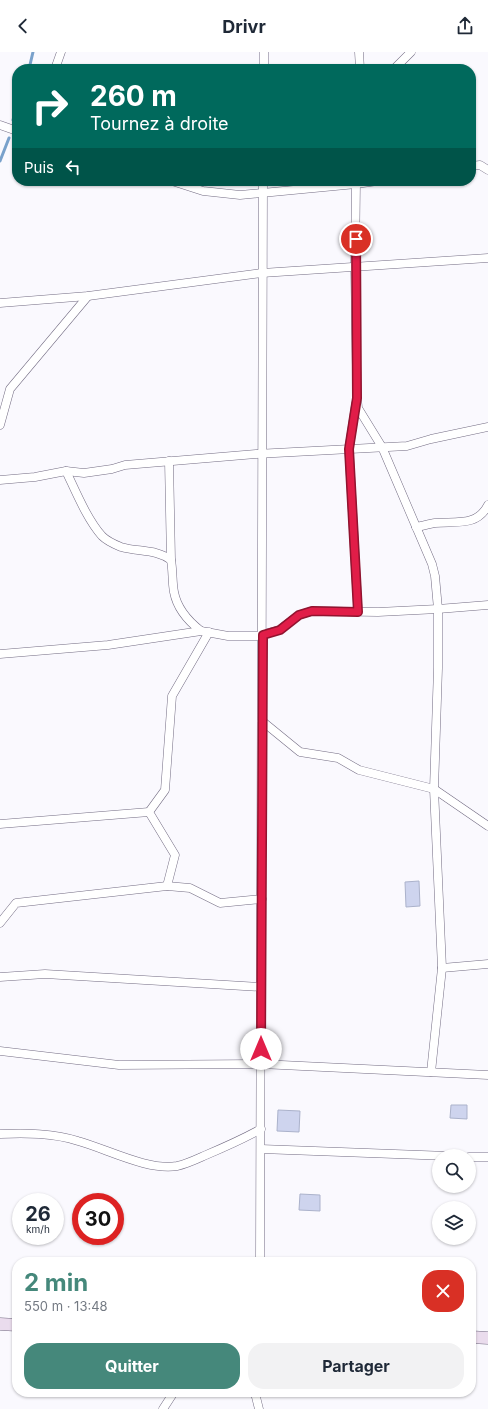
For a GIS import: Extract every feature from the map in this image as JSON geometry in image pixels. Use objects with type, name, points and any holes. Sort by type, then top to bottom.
[{"type":"street","points":[[57,64],[61,52]]},
{"type":"street","points":[[264,52],[264,64]]},
{"type":"street","points":[[359,52],[360,64]]},
{"type":"street","points":[[399,64],[411,52]]},
{"type":"street","points":[[0,125],[12,129]]},
{"type":"street","points":[[476,165],[480,165],[488,170]]},
{"type":"street","points":[[188,186],[203,191],[240,195],[263,194],[331,186]]},
{"type":"street","points":[[260,1257],[263,635],[263,186]]},
{"type":"street","points":[[356,186],[355,266],[358,408],[382,447],[432,564],[435,576],[438,609],[438,668],[434,789],[442,968],[431,1072]]},
{"type":"street","points":[[0,303],[88,296],[262,273],[488,258]]},
{"type":"street","points":[[0,425],[10,389],[88,296]]},
{"type":"street","points":[[357,398],[349,449],[358,612]]},
{"type":"street","points":[[0,480],[35,477],[66,471],[84,473],[112,469],[125,465],[169,461],[407,446],[431,439],[488,427]]},
{"type":"street","points":[[169,461],[174,592],[182,613],[205,631]]},
{"type":"street","points":[[66,471],[85,509],[103,538],[120,547],[157,553],[172,560]]},
{"type":"street","points":[[416,527],[436,523],[467,522],[479,516],[486,510],[488,505]]},
{"type":"street","points":[[0,654],[108,645],[205,631],[228,636],[257,636],[280,630],[299,615],[312,611],[358,612],[438,609],[488,605]]},
{"type":"street","points":[[150,812],[165,790],[172,696],[205,631]]},
{"type":"street","points":[[262,721],[300,752],[338,758],[359,770],[434,789],[488,826]]},
{"type":"street","points":[[0,824],[150,812]]},
{"type":"street","points":[[150,812],[175,855],[167,886]]},
{"type":"street","points":[[0,923],[16,903],[167,886],[190,888],[220,903],[262,899]]},
{"type":"street","points":[[442,968],[488,964]]},
{"type":"street","points":[[0,977],[45,974],[261,987]]},
{"type":"street","points":[[0,1050],[119,1065],[261,1064],[488,1075]]},
{"type":"street","points":[[0,1134],[37,1133],[78,1140],[129,1159],[153,1165],[176,1166],[190,1162],[234,1144],[261,1130]]},
{"type":"street","points":[[261,1150],[432,1155]]},
{"type":"street","points":[[476,1157],[488,1157]]},
{"type":"street","points":[[0,1324],[12,1325]]},
{"type":"street","points":[[476,1337],[488,1338]]},
{"type":"street","points":[[163,1409],[171,1397]]},
{"type":"street","points":[[256,1397],[259,1409]]},
{"type":"building","points":[[419,881],[420,906],[406,907],[405,882]]},
{"type":"building","points":[[451,1105],[467,1105],[467,1119],[450,1118]]},
{"type":"building","points":[[278,1110],[300,1111],[299,1132],[277,1131]]},
{"type":"building","points":[[300,1194],[320,1195],[320,1211],[299,1210]]},
{"type":"waterway","points":[[30,64],[33,52]]},
{"type":"waterway","points":[[0,161],[9,138]]},
{"type":"route","points":[[261,1049],[263,635],[280,630],[299,615],[312,611],[358,612],[349,449],[357,398],[356,239]]}]
